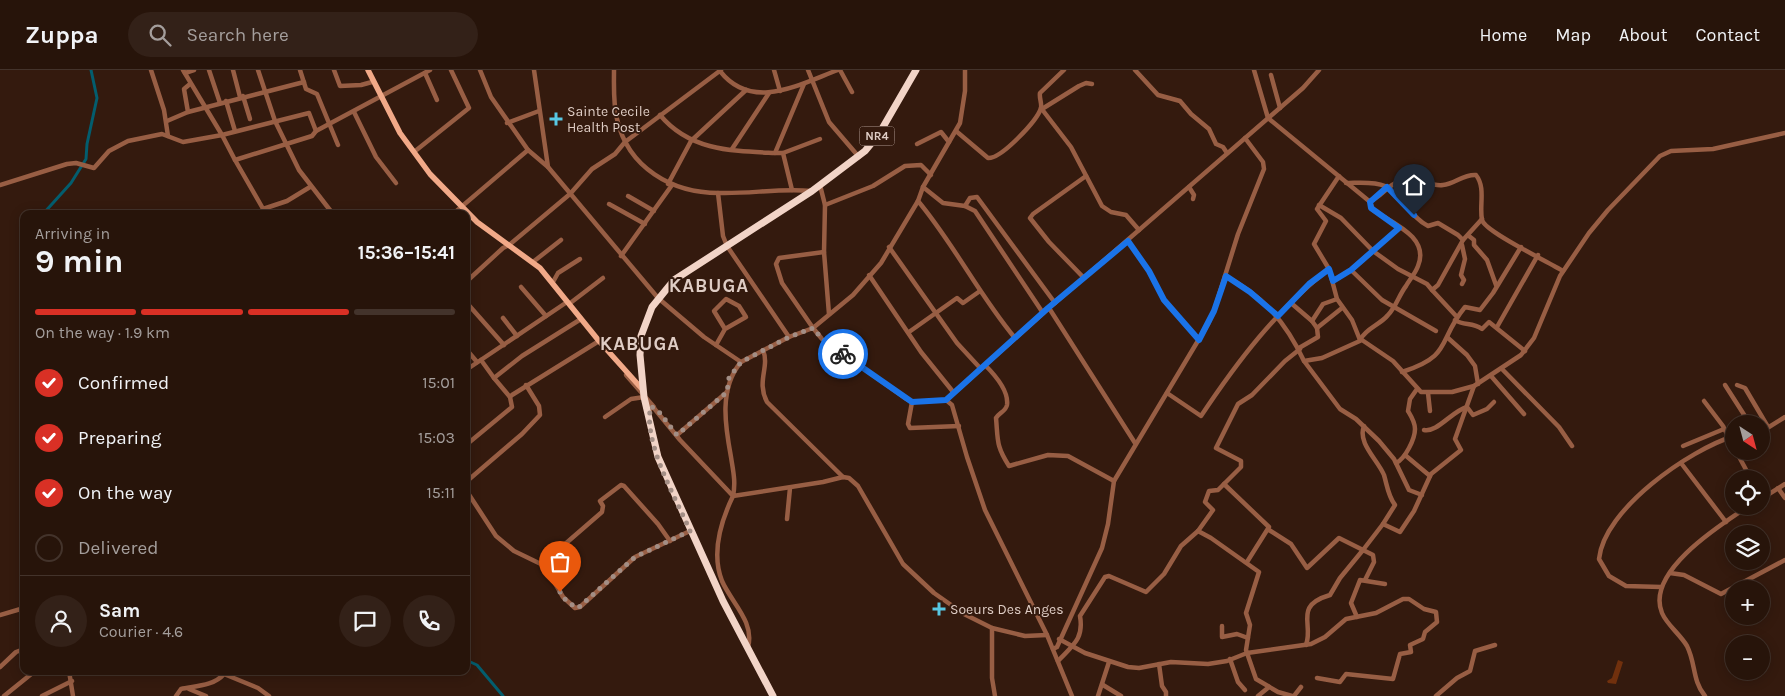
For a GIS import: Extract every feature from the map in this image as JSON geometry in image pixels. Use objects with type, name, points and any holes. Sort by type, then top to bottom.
[{"type":"highway","name":"NR4","points":[[774,696],[723,601],[658,457],[648,419],[644,394],[640,355],[642,336],[646,319],[658,298],[674,280],[820,186],[859,157],[879,134],[916,70]]},
{"type":"main road","points":[[368,70],[372,82],[400,133],[430,174],[465,210]]},
{"type":"main road","points":[[470,215],[533,262],[553,282],[568,303],[644,394]]},
{"type":"street","points":[[151,70],[167,121],[168,136]]},
{"type":"street","points":[[194,70],[184,72],[264,210]]},
{"type":"street","points":[[209,70],[220,102]]},
{"type":"street","points":[[232,70],[250,119]]},
{"type":"street","points":[[258,70],[275,121],[299,170],[310,187],[330,210]]},
{"type":"street","points":[[300,70],[307,90],[316,93],[338,145]]},
{"type":"street","points":[[334,70],[340,86],[372,82]]},
{"type":"street","points":[[414,152],[469,108],[451,70]]},
{"type":"street","points":[[480,70],[491,97],[507,123],[528,150],[548,167],[658,298],[716,345],[741,362]]},
{"type":"street","points":[[534,70],[548,167]]},
{"type":"street","points":[[614,70],[615,112],[624,142],[646,169],[670,185],[687,190],[718,193],[812,191]]},
{"type":"street","points":[[774,70],[780,91]]},
{"type":"street","points":[[808,70],[830,124],[859,157]]},
{"type":"street","points":[[470,278],[502,248],[509,245],[570,194],[592,169],[615,154],[624,142],[720,71],[733,85],[746,90],[769,93],[812,82],[839,70],[852,92]]},
{"type":"street","points":[[748,647],[748,630],[722,580],[718,562],[719,536],[733,496],[734,477],[725,417],[729,378],[741,362],[789,337],[813,328],[853,294],[881,263],[918,201],[923,187],[956,131],[964,103],[965,70]]},
{"type":"street","points":[[1064,70],[1040,93],[1042,108],[1071,147],[1102,206],[1110,212],[1126,215],[1139,230]]},
{"type":"street","points":[[1135,70],[1158,95],[1180,101],[1191,114],[1209,129],[1216,144],[1223,147],[1227,153]]},
{"type":"street","points":[[1254,70],[1268,118],[1370,202],[1373,210],[1411,235],[1421,252],[1413,276],[1384,320],[1369,329],[1360,340],[1322,358],[1304,361]]},
{"type":"street","points":[[824,252],[786,256],[779,258],[776,264],[784,286],[822,339],[912,402],[946,400],[1048,308],[1280,108],[1320,70]]},
{"type":"street","points":[[235,160],[312,136],[316,131],[427,71],[437,100]]},
{"type":"street","points":[[1271,75],[1280,108]]},
{"type":"street","points":[[167,121],[220,102],[304,82]]},
{"type":"street","points":[[956,131],[991,158],[1013,143],[1042,108],[1079,86],[1086,83],[1092,84]]},
{"type":"street","points":[[188,112],[184,89],[190,84]]},
{"type":"street","points":[[775,153],[804,84]]},
{"type":"street","points":[[621,256],[654,211],[670,185],[691,141],[746,90]]},
{"type":"street","points":[[732,149],[769,93]]},
{"type":"street","points":[[226,101],[235,131]]},
{"type":"street","points":[[507,123],[540,111]]},
{"type":"street","points":[[354,112],[376,156],[396,184]]},
{"type":"street","points":[[0,185],[58,166],[79,164],[86,168],[94,168],[109,151],[120,144],[154,135],[168,136],[183,142],[222,135],[309,113],[316,131]]},
{"type":"street","points":[[660,115],[691,141],[714,148],[783,153],[820,139]]},
{"type":"street","points":[[917,144],[941,132],[949,142]]},
{"type":"street","points":[[1339,176],[1317,209],[1326,220],[1314,244],[1329,269],[1337,299],[1352,320],[1360,340],[1386,355],[1417,390],[1428,393],[1452,392],[1476,385],[1525,352],[1534,338],[1551,294],[1563,271],[1608,210],[1665,153],[1713,149],[1785,133]]},
{"type":"street","points":[[1053,649],[1102,548],[1108,524],[1114,481],[1135,443],[1199,340],[1214,311],[1240,229],[1264,169],[1263,162],[1245,138]]},
{"type":"street","points":[[457,210],[528,150]]},
{"type":"street","points":[[783,153],[792,190]]},
{"type":"street","points":[[825,205],[860,192],[907,165],[921,165],[931,175]]},
{"type":"street","points":[[1370,202],[1387,187],[1400,181],[1419,179],[1444,185],[1468,175],[1476,175],[1480,182],[1482,219],[1488,227],[1500,237],[1538,255],[1563,271]]},
{"type":"street","points":[[1084,278],[1048,242],[1030,218],[1086,176]]},
{"type":"street","points":[[1346,183],[1373,183],[1387,187],[1419,222],[1428,226],[1438,224],[1458,235],[1463,242],[1464,259],[1461,275],[1464,280],[1462,284]]},
{"type":"street","points":[[820,186],[825,205],[824,252],[829,314]]},
{"type":"street","points":[[267,210],[310,187]]},
{"type":"street","points":[[923,187],[943,204],[965,206],[975,211],[1043,313]]},
{"type":"street","points":[[1188,187],[1194,195],[1193,199]]},
{"type":"street","points":[[718,193],[723,236],[727,246],[789,337]]},
{"type":"street","points":[[628,196],[654,211]]},
{"type":"street","points":[[965,206],[972,197],[979,200],[1055,303]]},
{"type":"street","points":[[918,201],[994,313],[1015,338]]},
{"type":"street","points":[[608,204],[645,224]]},
{"type":"street","points":[[1320,205],[1341,218],[1373,251],[1398,269],[1427,284],[1461,324],[1472,323],[1482,329],[1489,322],[1525,352]]},
{"type":"street","points":[[1432,290],[1438,285],[1463,242],[1482,219]]},
{"type":"street","points":[[1333,281],[1351,270],[1399,228]]},
{"type":"street","points":[[1469,236],[1474,240],[1474,245],[1487,260],[1496,285]]},
{"type":"street","points":[[533,262],[561,240]]},
{"type":"street","points":[[1128,241],[1149,271],[1164,300],[1199,340]]},
{"type":"street","points":[[889,247],[965,353],[981,370]]},
{"type":"street","points":[[1402,372],[1431,360],[1448,338],[1456,318],[1465,307],[1480,310],[1493,293],[1496,285],[1521,247]]},
{"type":"street","points":[[1497,327],[1538,255]]},
{"type":"street","points":[[553,282],[558,273],[580,259]]},
{"type":"street","points":[[1167,393],[1201,416],[1253,343],[1309,284],[1329,269]]},
{"type":"street","points":[[1351,270],[1382,300],[1436,331]]},
{"type":"street","points":[[869,275],[921,352],[954,393]]},
{"type":"street","points":[[1226,276],[1250,292],[1278,316],[1300,349],[1304,361],[1340,409],[1364,426],[1379,441],[1396,463],[1409,490],[1422,495]]},
{"type":"street","points":[[470,367],[603,278]]},
{"type":"street","points":[[521,287],[546,316]]},
{"type":"street","points":[[909,332],[957,298],[963,303],[980,291]]},
{"type":"street","points":[[716,345],[726,329],[746,317],[739,306],[726,299],[714,311],[726,329]]},
{"type":"street","points":[[1312,321],[1323,304],[1337,299]]},
{"type":"street","points":[[1058,661],[1073,646],[1081,632],[1080,616],[1105,577],[1109,576],[1144,591],[1148,590],[1164,574],[1185,541],[1198,531],[1213,510],[1205,502],[1210,491],[1217,491],[1242,464],[1238,458],[1217,449],[1224,429],[1228,425],[1238,404],[1252,395],[1284,361],[1318,337],[1317,328],[1312,321],[1292,303]]},
{"type":"street","points":[[470,307],[504,345]]},
{"type":"street","points":[[1048,308],[1078,351],[1088,371],[1135,443]]},
{"type":"street","points":[[1317,328],[1342,308]]},
{"type":"street","points":[[503,318],[517,336]]},
{"type":"street","points":[[494,378],[522,356],[581,319]]},
{"type":"street","points":[[1383,524],[1400,532],[1422,495],[1430,476],[1460,450],[1455,439],[1476,385],[1475,366],[1467,355],[1448,338]]},
{"type":"street","points":[[510,398],[526,385],[599,341]]},
{"type":"street","points":[[763,350],[766,358],[762,373],[762,391],[768,402],[843,477]]},
{"type":"street","points":[[470,352],[510,398],[512,406],[470,443]]},
{"type":"street","points":[[985,365],[998,378],[1007,403],[1006,408],[996,418],[996,437],[997,446],[1009,466],[1048,455],[1068,456],[1114,481]]},
{"type":"street","points":[[1502,369],[1559,427],[1572,446]]},
{"type":"street","points":[[1491,376],[1524,414]]},
{"type":"street","points":[[1725,384],[1744,415]]},
{"type":"street","points":[[470,479],[522,434],[540,415],[539,406],[526,385]]},
{"type":"street","points":[[1737,385],[1745,388],[1761,415]]},
{"type":"street","points":[[1396,463],[1405,455],[1415,431],[1408,410],[1410,399],[1417,390]]},
{"type":"street","points":[[677,435],[727,392]]},
{"type":"street","points":[[1428,393],[1430,411]]},
{"type":"street","points":[[605,417],[626,402],[644,394],[677,435],[733,496]]},
{"type":"street","points":[[946,400],[952,405],[985,510],[1047,635],[1072,696]]},
{"type":"street","points":[[1683,446],[1724,429],[1704,401]]},
{"type":"street","points":[[912,402],[908,424],[910,428],[959,426]]},
{"type":"street","points":[[1467,407],[1473,415],[1482,412],[1494,402]]},
{"type":"street","points":[[648,419],[651,406],[655,409]]},
{"type":"street","points":[[1424,430],[1433,430],[1452,414],[1467,407]]},
{"type":"street","points":[[1770,426],[1785,418]]},
{"type":"street","points":[[1306,645],[1307,617],[1311,605],[1321,597],[1330,595],[1340,578],[1383,524],[1395,504],[1391,500],[1383,474],[1369,451],[1362,431],[1364,426]]},
{"type":"street","points":[[1661,587],[1626,586],[1616,581],[1609,576],[1599,559],[1600,551],[1613,524],[1632,501],[1680,463],[1725,440]]},
{"type":"street","points":[[1405,455],[1430,476]]},
{"type":"street","points":[[1680,463],[1726,522]]},
{"type":"street","points":[[733,496],[790,488],[843,477],[849,478],[858,486],[895,552],[910,572],[964,614],[992,628],[1025,636],[1047,635]]},
{"type":"street","points":[[1224,484],[1268,525],[1268,530],[1247,562]]},
{"type":"street","points":[[1770,493],[1785,484]]},
{"type":"street","points":[[542,564],[602,512],[603,506],[600,501],[621,485],[647,511],[670,541]]},
{"type":"street","points":[[787,519],[790,488]]},
{"type":"street","points":[[1778,488],[1785,498]]},
{"type":"street","points":[[470,496],[499,539],[514,551],[542,564],[563,597],[571,606],[578,608],[635,557],[690,531]]},
{"type":"street","points":[[1705,696],[1697,686],[1688,648],[1662,612],[1659,602],[1661,587],[1670,573],[1691,549],[1736,515]]},
{"type":"street","points":[[1268,530],[1291,544],[1307,568],[1339,538],[1373,555],[1374,562],[1365,580]]},
{"type":"street","points":[[1198,531],[1212,538],[1247,562],[1259,573],[1246,613],[1250,625],[1247,653],[1256,679],[1269,687],[1293,696],[1301,687]]},
{"type":"street","points":[[1670,573],[1684,575],[1721,594],[1785,560]]},
{"type":"street","points":[[1357,617],[1351,603],[1360,580],[1385,584]]},
{"type":"street","points":[[1059,639],[1109,662],[1139,668],[1172,662],[1208,664],[1247,653],[1306,645],[1325,637],[1340,622],[1376,613],[1396,600],[1410,600],[1424,609],[1436,612],[1438,620],[1425,632],[1423,639],[1410,645],[1411,652],[1400,654],[1393,679],[1346,674],[1340,682],[1317,678]]},
{"type":"street","points":[[0,615],[20,609]]},
{"type":"street","points":[[1222,626],[1222,637],[1237,634],[1248,638]]},
{"type":"street","points":[[992,628],[992,678],[995,696]]},
{"type":"street","points":[[1436,696],[1457,678],[1470,671],[1475,650],[1495,645]]},
{"type":"street","points":[[0,667],[20,650]]},
{"type":"street","points":[[1230,659],[1238,682],[1245,690]]},
{"type":"street","points":[[1098,696],[1109,662]]},
{"type":"street","points":[[1159,664],[1162,686],[1166,696]]},
{"type":"street","points":[[4,696],[29,675]]},
{"type":"street","points":[[70,675],[73,696]]},
{"type":"street","points":[[176,696],[178,691],[199,687],[218,680],[222,675]]},
{"type":"street","points":[[229,675],[258,688],[269,696]]},
{"type":"street","points":[[42,696],[72,681]]},
{"type":"street","points":[[1103,685],[1121,696]]},
{"type":"street","points":[[1258,696],[1269,687]]},
{"type":"street","points":[[186,688],[206,696]]},
{"type":"shaded area","points":[[1618,660],[1623,662],[1616,684],[1608,683],[1607,681],[1612,678]]},
{"type":"waterway","points":[[47,210],[71,183],[86,159],[87,144],[97,98],[91,70]]},
{"type":"waterway","points":[[470,662],[477,665],[503,696]]},
{"type":"way so far","points":[[560,592],[571,606],[578,608],[625,564],[642,552],[690,531],[658,457],[648,419],[651,406],[660,413],[677,435],[727,392],[729,378],[741,362],[789,337],[813,328],[822,339],[843,354]]},
{"type":"place","name":"Sainte Cecile Health Post","points":[[556,119]]},
{"type":"place","name":"Soeurs Des Anges","points":[[939,609]]},
{"type":"district","name":"KABUGA","points":[[709,286]]},
{"type":"district","name":"KABUGA","points":[[640,344]]},
{"type":"route","points":[[843,354],[912,402],[946,400],[1048,308],[1128,241],[1149,271],[1164,300],[1199,340],[1214,311],[1226,276],[1250,292],[1278,316],[1309,284],[1329,269],[1333,281],[1351,270],[1399,228],[1371,208],[1370,202],[1387,187],[1414,215]]}]
